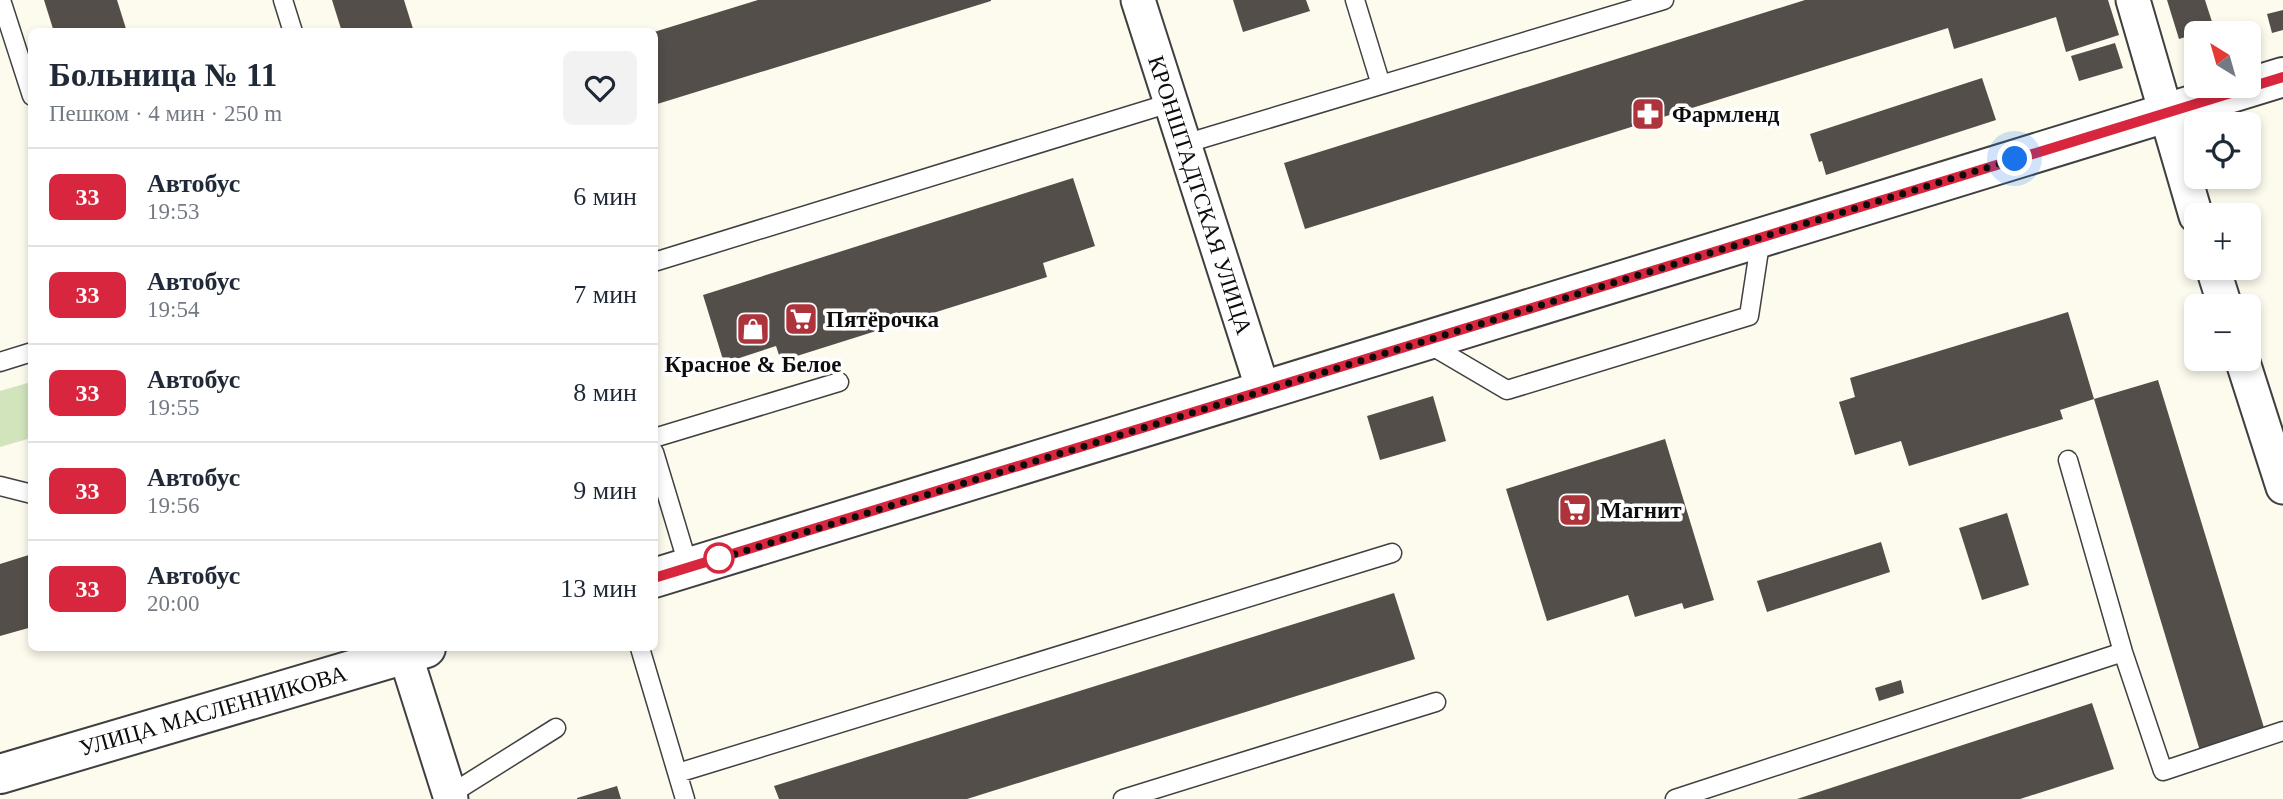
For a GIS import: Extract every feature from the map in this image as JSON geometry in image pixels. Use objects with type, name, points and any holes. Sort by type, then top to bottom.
[{"type":"street","name":"КРОНШТАДТСКАЯ УЛИЦА","points":[[1138,0],[1262,390]]},
{"type":"street","points":[[2133,0],[2192,203]]},
{"type":"street","points":[[672,573],[2283,77]]},
{"type":"street","points":[[2246,371],[2283,487]]},
{"type":"street","points":[[416,651],[447,798]]},
{"type":"street","name":"УЛИЦА МАСЛЕННИКОВА","points":[[0,774],[416,651]]},
{"type":"lane","points":[[1,0],[28,84]]},
{"type":"lane","points":[[283,0],[292,28]]},
{"type":"lane","points":[[1355,0],[1381,85]]},
{"type":"lane","points":[[1184,144],[1664,0]]},
{"type":"lane","points":[[658,260],[1170,103]]},
{"type":"lane","points":[[1424,341],[1507,390],[1749,316],[1761,237]]},
{"type":"lane","points":[[0,362],[28,353]]},
{"type":"lane","points":[[658,437],[839,382]]},
{"type":"lane","points":[[2068,460],[2123,652],[2163,771],[2283,731]]},
{"type":"lane","points":[[658,479],[672,573]]},
{"type":"lane","points":[[0,486],[28,493]]},
{"type":"lane","points":[[678,773],[1392,553]]},
{"type":"lane","points":[[641,651],[685,799]]},
{"type":"lane","points":[[1675,799],[2123,652]]},
{"type":"lane","points":[[1123,799],[1436,702]]},
{"type":"lane","points":[[447,798],[556,728]]},
{"type":"green space","points":[[28,383],[28,439],[0,447],[0,391]]},
{"type":"building","points":[[44,0],[117,0],[126,28],[53,28]]},
{"type":"building","points":[[332,0],[404,0],[413,28],[341,28]]},
{"type":"building","points":[[758,0],[991,0],[658,104],[658,31]]},
{"type":"building","points":[[1233,0],[1306,0],[1310,11],[1243,32]]},
{"type":"building","points":[[1805,0],[2108,0],[2119,35],[2066,52],[2056,17],[1954,49],[1948,28],[1305,229],[1284,163]]},
{"type":"building","points":[[2167,0],[2205,0],[2212,21],[2184,21],[2184,37],[2179,39]]},
{"type":"building","points":[[2283,10],[2283,30],[2272,33],[2267,14]]},
{"type":"building","points":[[2115,43],[2123,68],[2079,81],[2071,56]]},
{"type":"building","points":[[1982,78],[1996,120],[1826,175],[1810,134]]},
{"type":"building","points":[[1073,178],[1095,246],[1043,263],[1047,277],[781,361],[776,346],[724,363],[703,295]]},
{"type":"building","points":[[2068,312],[2094,399],[2060,410],[2063,419],[1909,466],[1901,441],[1855,455],[1839,402],[1855,397],[1850,378]]},
{"type":"building","points":[[2158,380],[2265,731],[2200,751],[2094,399]]},
{"type":"building","points":[[1433,396],[1446,441],[1380,460],[1367,416]]},
{"type":"building","points":[[1665,439],[1714,600],[1684,609],[1682,603],[1635,617],[1628,595],[1547,621],[1506,489]]},
{"type":"building","points":[[2007,513],[2029,585],[1982,600],[1959,528]]},
{"type":"building","points":[[1881,542],[1890,572],[1767,612],[1757,581]]},
{"type":"building","points":[[28,555],[28,628],[0,636],[0,564]]},
{"type":"building","points":[[1394,593],[1415,659],[967,799],[779,799],[774,786]]},
{"type":"building","points":[[1901,680],[1904,693],[1879,701],[1875,688]]},
{"type":"building","points":[[2092,703],[2114,769],[2020,799],[1797,799]]},
{"type":"building","points":[[617,786],[621,799],[577,799],[577,798]]},
{"type":"bus line","name":"33","points":[[658,577],[2283,77]]},
{"type":"place","name":"Фармленд","points":[[1648,114]]},
{"type":"place","name":"Пятёрочка","points":[[801,319]]},
{"type":"place","name":"Красное & Белое","points":[[753,329]]},
{"type":"place","name":"Магнит","points":[[1575,510]]},
{"type":"route","points":[[719,558],[715,560],[2015,159]]}]
